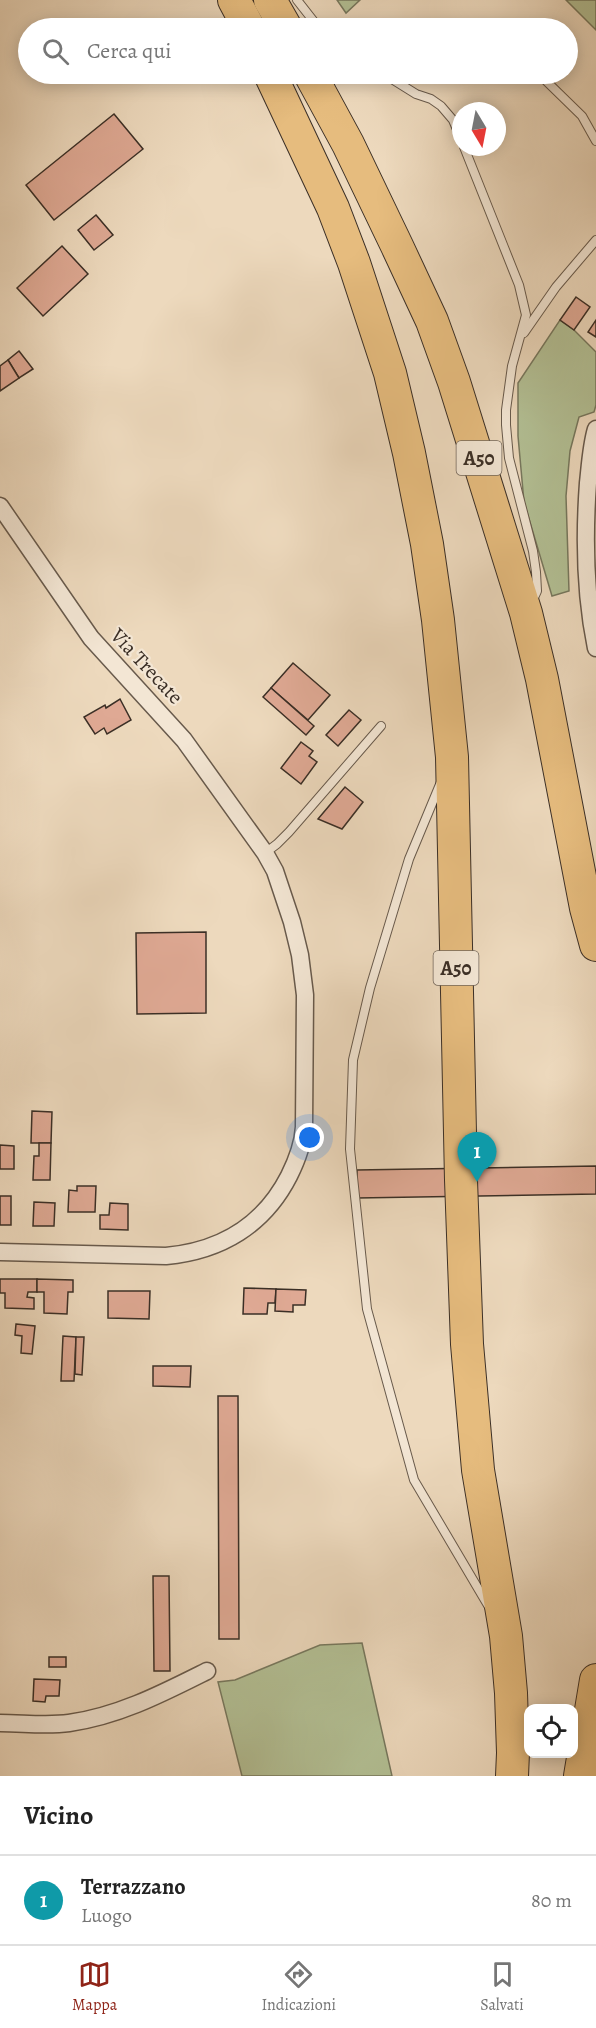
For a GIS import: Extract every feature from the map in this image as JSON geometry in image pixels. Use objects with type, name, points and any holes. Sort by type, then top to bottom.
[{"type":"highway","points":[[234,0],[244,18]]},
{"type":"highway","points":[[270,0],[280,18]]},
{"type":"highway","name":"A50","points":[[275,84],[333,208],[354,263],[390,373],[428,544],[452,757],[466,1344],[477,1470],[506,1636]]},
{"type":"highway","name":"A50","points":[[315,84],[348,144],[432,321],[454,382],[526,613],[584,873],[596,945]]},
{"type":"highway","points":[[506,1636],[511,1693],[512,1776]]},
{"type":"highway","points":[[580,1776],[596,1680]]},
{"type":"street","points":[[596,429],[587,494],[586,552],[596,648]]},
{"type":"street","name":"Via Trecate","points":[[0,506],[91,638],[184,740],[265,853],[275,871],[292,922],[300,955],[305,995],[303,1136],[282,1191],[264,1213],[223,1242],[192,1253],[166,1256],[0,1252]]},
{"type":"street","points":[[0,1723],[67,1723],[108,1715],[148,1700],[207,1671]]},
{"type":"lane","points":[[297,0],[311,18]]},
{"type":"lane","points":[[400,84],[441,106],[452,119]]},
{"type":"lane","points":[[549,84],[582,116],[596,141]]},
{"type":"lane","points":[[468,156],[519,285],[526,315],[509,385],[506,425],[509,458],[528,530],[536,572],[537,591],[526,613]]},
{"type":"lane","points":[[521,339],[556,287],[596,240]]},
{"type":"lane","points":[[265,853],[290,832],[381,726]]},
{"type":"lane","points":[[452,757],[409,859],[370,988],[353,1060],[350,1149],[367,1309],[414,1480],[506,1636]]},
{"type":"green space","points":[[337,0],[360,0],[346,13]]},
{"type":"green space","points":[[566,0],[596,0],[596,30]]},
{"type":"green space","points":[[560,320],[574,330],[596,352],[596,405],[594,412],[579,417],[570,451],[566,496],[569,591],[552,596],[524,502],[518,436],[518,383]]},
{"type":"green space","points":[[362,1643],[392,1776],[242,1776],[218,1682],[235,1680],[320,1645]]},
{"type":"building","points":[[114,114],[143,149],[54,220],[26,185]]},
{"type":"building","points":[[96,215],[113,235],[94,250],[78,230]]},
{"type":"building","points":[[62,246],[88,274],[43,316],[17,288]]},
{"type":"building","points":[[576,297],[590,307],[574,330],[560,320]]},
{"type":"building","points":[[596,320],[596,337],[588,332]]},
{"type":"building","points":[[19,351],[33,369],[19,378],[8,360]]},
{"type":"building","points":[[8,360],[19,378],[0,391],[0,366]]},
{"type":"building","points":[[293,663],[330,695],[308,720],[271,688]]},
{"type":"building","points":[[271,688],[314,726],[306,735],[263,697]]},
{"type":"building","points":[[120,699],[131,720],[107,734],[104,728],[95,734],[84,717]]},
{"type":"building","points":[[349,710],[361,720],[338,746],[326,735]]},
{"type":"building","points":[[301,742],[313,751],[309,756],[317,762],[301,784],[281,768]]},
{"type":"building","points":[[345,787],[363,802],[342,829],[318,819]]},
{"type":"building","points":[[206,932],[206,1013],[137,1014],[136,933]]},
{"type":"building","points":[[32,1111],[52,1112],[51,1143],[31,1143]]},
{"type":"building","points":[[39,1143],[51,1143],[50,1180],[33,1180],[34,1156],[39,1156]]},
{"type":"building","points":[[0,1145],[14,1146],[14,1169],[0,1169]]},
{"type":"building","points":[[596,1166],[596,1194],[357,1198],[357,1170]]},
{"type":"building","points":[[77,1186],[96,1186],[95,1212],[68,1212],[69,1190],[77,1191]]},
{"type":"building","points":[[0,1196],[11,1196],[11,1225],[0,1225]]},
{"type":"building","points":[[34,1202],[55,1203],[54,1226],[33,1226]]},
{"type":"building","points":[[110,1203],[128,1204],[128,1230],[100,1229],[100,1215],[109,1215]]},
{"type":"building","points":[[0,1279],[37,1279],[37,1292],[28,1292],[27,1297],[34,1298],[34,1309],[5,1308],[5,1293],[0,1293]]},
{"type":"building","points":[[37,1279],[73,1280],[73,1292],[68,1292],[67,1314],[44,1313],[44,1292],[37,1292]]},
{"type":"building","points":[[244,1288],[276,1289],[275,1303],[268,1303],[267,1314],[243,1314]]},
{"type":"building","points":[[276,1289],[306,1290],[305,1305],[293,1305],[293,1312],[275,1311]]},
{"type":"building","points":[[108,1291],[150,1291],[149,1319],[108,1318]]},
{"type":"building","points":[[16,1324],[35,1326],[32,1354],[21,1353],[22,1336],[15,1335]]},
{"type":"building","points":[[63,1336],[76,1337],[74,1381],[61,1381]]},
{"type":"building","points":[[76,1337],[84,1337],[82,1375],[75,1374]]},
{"type":"building","points":[[153,1366],[191,1366],[190,1387],[153,1386]]},
{"type":"building","points":[[218,1396],[238,1396],[239,1639],[219,1639]]},
{"type":"building","points":[[153,1576],[169,1576],[170,1671],[154,1671]]},
{"type":"building","points":[[49,1657],[66,1657],[66,1667],[49,1667]]},
{"type":"building","points":[[34,1679],[60,1680],[59,1696],[46,1696],[45,1702],[33,1701]]},
{"type":"place","name":"Terrazzano","points":[[477,1182]]}]
